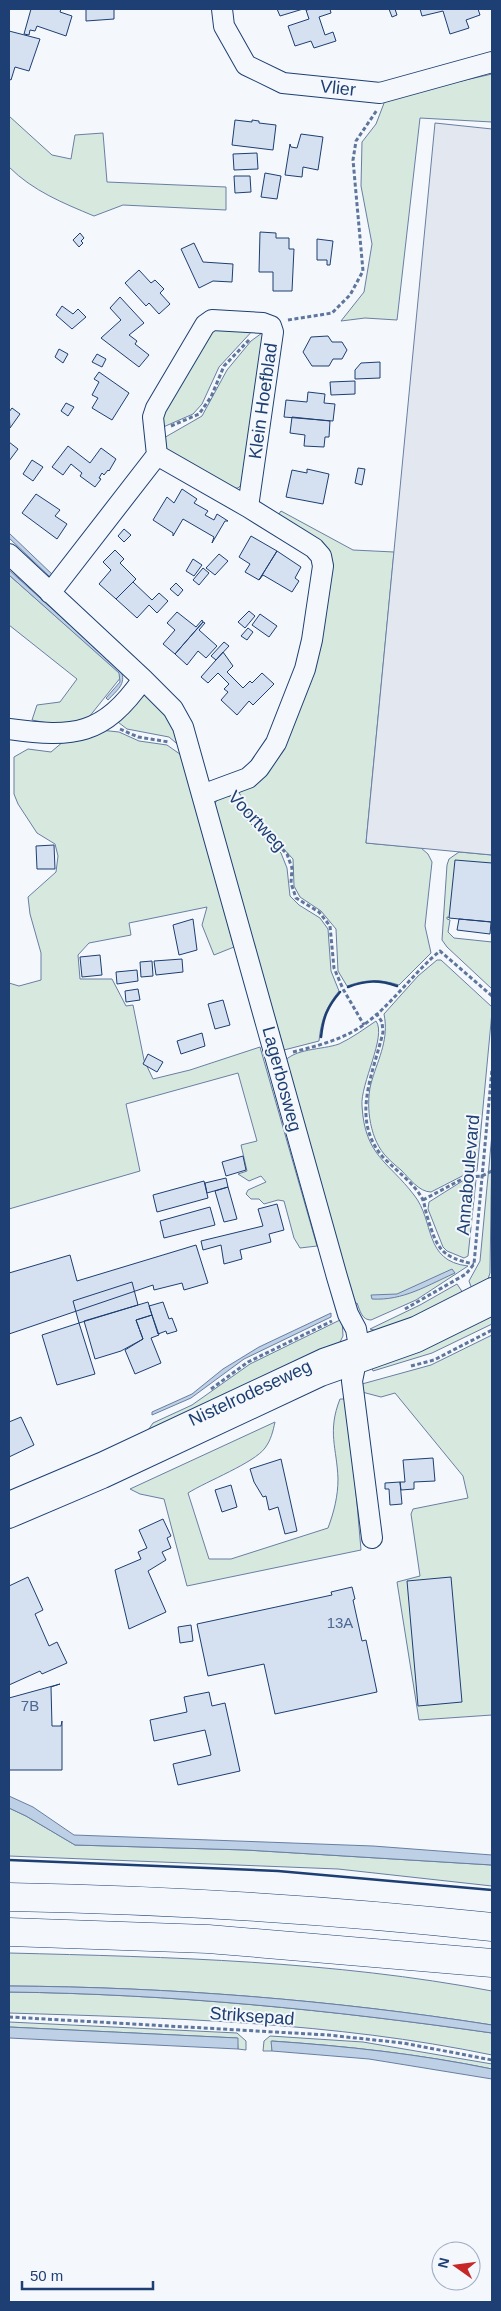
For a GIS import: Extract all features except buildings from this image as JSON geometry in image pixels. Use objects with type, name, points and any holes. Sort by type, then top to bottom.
[{"type":"highway","points":[[9,1897],[206,1904],[390,1916],[492,1927]]},
{"type":"highway","points":[[9,1932],[208,1939],[414,1954],[492,1963]]},
{"type":"highway","points":[[414,1954],[492,1980]]},
{"type":"street","name":"Vlier","points":[[222,9],[224,26],[246,65],[283,83],[380,93],[492,62]]},
{"type":"street","name":"Klein Hoefblad","points":[[156,455],[153,417],[156,408],[205,325],[212,320],[263,322],[270,326],[273,332],[248,507]]},
{"type":"street","points":[[50,593],[156,455],[248,507],[314,548],[321,556],[323,566],[317,610],[305,669],[276,743],[259,768],[248,778],[230,786]]},
{"type":"street","name":"Voortweg","points":[[9,554],[173,709],[183,726],[202,795],[230,786]]},
{"type":"street","points":[[9,729],[51,735],[78,732],[102,722],[133,693],[143,679]]},
{"type":"street","name":"Lagerbosweg","points":[[202,795],[337,1277],[348,1314],[356,1329],[358,1355]]},
{"type":"street","name":"Nistelrodeseweg","points":[[9,1518],[103,1478],[322,1376],[358,1355],[492,1288]]},
{"type":"street","name":"Nistelrodeseweg","points":[[9,1502],[102,1463],[323,1359],[358,1355],[417,1342],[492,1305]]},
{"type":"street","points":[[358,1355],[352,1381],[372,1538]]},
{"type":"path","points":[[155,433],[199,414],[211,397],[224,366],[254,334],[270,326],[296,318],[332,313],[350,295],[363,271],[353,160],[356,141],[379,107],[380,93]]},
{"type":"path","name":"Voortweg","points":[[230,786],[256,823],[288,854],[292,868],[291,883],[296,898],[319,912],[330,926],[334,968],[342,989],[364,1025]]},
{"type":"path","points":[[276,1057],[319,1045],[348,1034],[364,1025],[423,965],[440,951],[492,996]]},
{"type":"path","points":[[376,1013],[382,1022],[383,1032],[366,1090],[366,1110],[373,1142],[382,1155],[418,1191],[423,1200],[439,1249],[455,1260],[474,1264]]},
{"type":"path","name":"Annaboulevard","points":[[474,1264],[492,1069]]},
{"type":"path","points":[[423,1200],[466,1176],[482,1176],[492,1171]]},
{"type":"path","points":[[402,1311],[460,1277],[474,1264]]},
{"type":"path","name":"Striksepad","points":[[9,2017],[328,2035],[403,2043],[492,2060]]},
{"type":"shaded area","points":[[492,74],[492,122],[420,118],[397,320],[365,318],[341,321],[364,292],[372,244],[361,186],[362,142],[376,124],[386,98]]},
{"type":"shaded area","points":[[9,116],[52,155],[71,159],[75,135],[103,133],[107,182],[226,187],[226,210],[123,205],[94,216],[38,190],[9,167]]},
{"type":"shaded area","points":[[435,123],[492,129],[492,855],[366,843]]},
{"type":"shaded area","points":[[213,328],[255,328],[219,367],[202,404],[193,414],[161,428],[160,414]]},
{"type":"shaded area","points":[[262,333],[266,341],[245,481],[238,488],[226,489],[167,452],[162,439],[202,416],[227,370],[251,341]]},
{"type":"shaded area","points":[[281,511],[353,550],[394,552],[366,843],[421,848],[428,854],[432,862],[425,926],[431,953],[399,985],[373,981],[347,986],[338,971],[336,929],[321,911],[300,897],[294,886],[293,859],[254,817],[238,791],[260,777],[332,565],[276,518]]},
{"type":"shaded area","points":[[9,575],[120,673],[121,677],[89,717],[63,726],[32,720],[37,705],[60,702],[77,679],[9,625]]},
{"type":"shaded area","points":[[144,695],[152,697],[164,708],[182,748],[169,737],[127,729],[114,719],[137,697]]},
{"type":"shaded area","points":[[100,730],[119,732],[139,741],[167,745],[184,757],[234,947],[214,955],[202,925],[207,907],[129,923],[131,935],[89,943],[78,955],[80,979],[112,979],[126,1006],[133,1005],[144,1060],[153,1079],[190,1070],[260,1047],[317,1246],[300,1248],[294,1238],[284,1201],[278,1200],[264,1204],[259,1199],[251,1199],[246,1194],[248,1190],[266,1182],[261,1176],[249,1181],[238,1174],[247,1171],[241,1145],[257,1141],[238,1073],[126,1104],[140,1171],[9,1209],[9,983],[19,986],[41,980],[41,953],[30,914],[28,897],[56,872],[58,856],[55,844],[37,833],[18,804],[14,794],[14,757],[28,749],[51,752],[64,741]]},
{"type":"shaded area","points":[[228,794],[247,820],[281,853],[287,868],[290,896],[299,905],[320,918],[328,929],[331,971],[339,991],[325,1014],[319,1041],[284,1050],[214,805],[219,797]]},
{"type":"shaded area","points":[[459,852],[492,855],[492,866],[458,863],[453,918],[447,917],[447,919],[450,920],[448,932],[454,938],[492,942],[492,989],[442,940],[447,865],[449,859]]},
{"type":"shaded area","points":[[437,960],[441,960],[492,1007],[492,1012],[477,1171],[470,1172],[431,1192],[422,1190],[414,1184],[379,1147],[372,1128],[369,1098],[372,1080],[384,1040],[384,1014],[418,976]]},
{"type":"shaded area","points":[[376,1021],[378,1038],[376,1049],[362,1097],[364,1123],[368,1136],[379,1156],[421,1205],[437,1248],[454,1263],[468,1266],[416,1300],[368,1320],[363,1317],[357,1303],[353,1305],[283,1063],[288,1058],[301,1052],[339,1044]]},
{"type":"shaded area","points":[[492,1134],[490,1273],[487,1282],[473,1292],[469,1281],[480,1261]]},
{"type":"shaded area","points":[[464,1180],[476,1180],[468,1256],[464,1258],[447,1251],[443,1247],[428,1209],[429,1202]]},
{"type":"shaded area","points":[[457,1284],[465,1296],[418,1321],[392,1330],[380,1331],[370,1329],[420,1305]]},
{"type":"shaded area","points":[[492,1312],[492,1324],[432,1353],[373,1371],[371,1365]]},
{"type":"shaded area","points":[[342,1319],[343,1336],[339,1344],[144,1436],[153,1423],[192,1405],[250,1364]]},
{"type":"shaded area","points":[[492,1335],[492,1715],[419,1720],[397,1582],[420,1576],[411,1514],[413,1509],[468,1498],[463,1476],[395,1393],[381,1397],[362,1392],[362,1384],[431,1365]]},
{"type":"shaded area","points":[[340,1399],[348,1399],[361,1550],[187,1586],[164,1499],[140,1494],[130,1489],[275,1422],[269,1442],[259,1454],[241,1466],[188,1493],[209,1559],[231,1559],[328,1528],[337,1492],[338,1479],[333,1431]]},
{"type":"shaded area","points":[[9,1808],[75,1845],[246,1850],[492,1865],[492,1886],[338,1869],[9,1856]]},
{"type":"shaded area","points":[[9,1953],[252,1962],[373,1973],[432,1981],[492,1991],[492,2025],[372,2008],[251,1996],[130,1989],[9,1986]]},
{"type":"shaded area","points":[[9,1992],[70,1993],[191,2000],[372,2017],[492,2033],[492,2055],[373,2035],[312,2029],[191,2020],[9,2013]]},
{"type":"shaded area","points":[[9,2022],[237,2033],[246,2041],[246,2050],[238,2049],[237,2038],[9,2027]]},
{"type":"shaded area","points":[[270,2036],[363,2042],[492,2064],[492,2069],[410,2055],[300,2043],[272,2041],[272,2051],[263,2051],[264,2041]]},
{"type":"water","points":[[9,533],[54,576],[50,577],[9,538]]},
{"type":"water","points":[[9,570],[121,671],[122,684],[108,700],[106,698],[120,682],[119,673],[9,575]]},
{"type":"water","points":[[452,1269],[455,1273],[405,1295],[372,1299],[371,1295],[397,1294]]},
{"type":"water","points":[[331,1313],[331,1317],[244,1359],[191,1398],[152,1415],[152,1412],[192,1394],[223,1369],[259,1347]]},
{"type":"water","points":[[9,1796],[33,1807],[74,1835],[373,1846],[492,1855],[492,1865],[246,1850],[75,1845],[9,1808]]},
{"type":"water","points":[[9,1986],[130,1989],[251,1996],[372,2008],[492,2025],[492,2033],[312,2010],[130,1996],[9,1992]]},
{"type":"water","points":[[9,2027],[238,2038],[238,2049],[9,2038]]},
{"type":"water","points":[[271,2041],[327,2045],[437,2059],[492,2069],[492,2079],[369,2059],[272,2051]]},
{"type":"wall","points":[[348,987],[372,982],[397,986]]},
{"type":"wall","points":[[321,1037],[326,1013],[340,992]]},
{"type":"wall","points":[[9,1860],[278,1871],[492,1890]]}]
